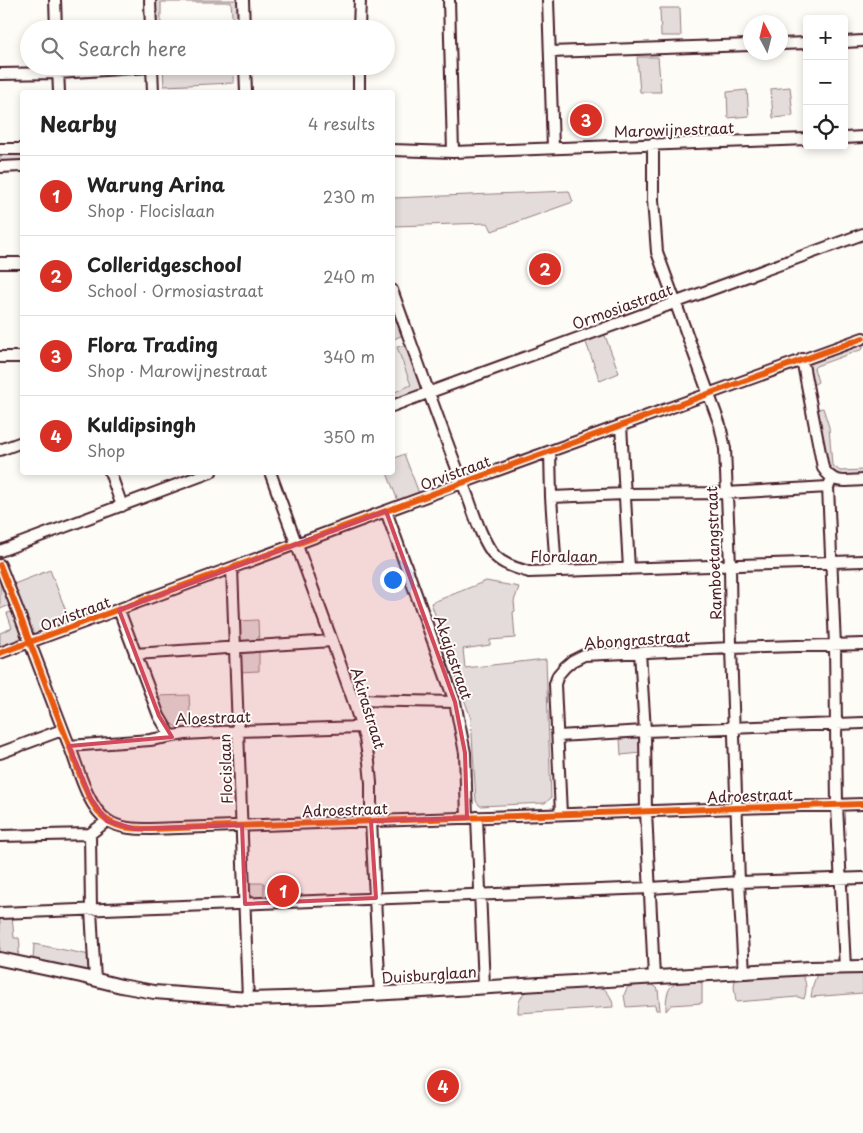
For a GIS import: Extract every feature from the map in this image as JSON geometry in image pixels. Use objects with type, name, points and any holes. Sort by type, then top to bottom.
[{"type":"street","points":[[55,0],[56,20]]},
{"type":"street","points":[[150,0],[151,20]]},
{"type":"street","points":[[243,0],[244,20]]},
{"type":"street","points":[[360,0],[360,20]]},
{"type":"street","points":[[448,0],[453,152]]},
{"type":"street","points":[[548,0],[554,148]]},
{"type":"street","points":[[848,42],[863,41]]},
{"type":"street","points":[[788,44],[803,43]]},
{"type":"street","points":[[550,52],[743,45]]},
{"type":"street","points":[[0,74],[20,73]]},
{"type":"street","points":[[58,75],[59,90]]},
{"type":"street","points":[[152,75],[153,90]]},
{"type":"street","points":[[245,75],[246,90]]},
{"type":"street","points":[[359,75],[359,90]]},
{"type":"street","points":[[848,138],[863,137]]},
{"type":"street","name":"Marowijnestraat","points":[[395,150],[453,152],[803,139]]},
{"type":"street","name":"Ramboetangstraat","points":[[653,144],[653,200],[657,252],[720,425],[725,449],[744,973]]},
{"type":"street","points":[[0,149],[20,149]]},
{"type":"street","points":[[0,167],[20,166]]},
{"type":"street","name":"Ormosiastraat","points":[[395,405],[863,234]]},
{"type":"street","points":[[0,264],[20,263]]},
{"type":"street","name":"Floralaan","points":[[395,298],[487,545],[495,556],[504,562],[529,572],[863,561]]},
{"type":"street","name":"Orvistraat","points":[[0,653],[462,482],[863,338]]},
{"type":"street","points":[[0,357],[20,357]]},
{"type":"street","points":[[802,359],[820,458],[830,483],[837,805],[845,968]]},
{"type":"street","points":[[621,425],[629,569]]},
{"type":"street","points":[[0,450],[20,443]]},
{"type":"street","points":[[550,451],[556,571]]},
{"type":"street","points":[[111,475],[122,506]]},
{"type":"street","points":[[0,551],[203,475]]},
{"type":"street","name":"Akirastraat","points":[[271,475],[353,700],[369,762],[380,994]]},
{"type":"street","points":[[552,497],[726,493],[863,480]]},
{"type":"street","name":"Akajastraat","points":[[386,511],[455,702],[465,753],[472,818],[479,894],[484,987]]},
{"type":"street","points":[[0,565],[62,730],[91,799],[97,810],[107,821],[90,834],[0,836]]},
{"type":"street","name":"Flocislaan","points":[[232,568],[248,999]]},
{"type":"street","name":"Aloestraat","points":[[119,610],[160,716],[171,736],[238,731],[361,727]]},
{"type":"street","points":[[135,654],[332,641]]},
{"type":"street","name":"Abongrastraat","points":[[561,814],[555,684],[558,676],[572,661],[584,655],[863,644]]},
{"type":"street","points":[[640,652],[645,731],[646,811],[654,977]]},
{"type":"street","points":[[353,700],[455,702]]},
{"type":"street","points":[[558,736],[863,723]]},
{"type":"street","points":[[0,754],[62,730]]},
{"type":"street","points":[[69,746],[150,740],[171,736]]},
{"type":"street","name":"Adroestraat","points":[[107,821],[121,827],[135,829],[863,804]]},
{"type":"street","points":[[90,834],[91,910],[95,980]]},
{"type":"street","points":[[0,913],[863,878]]},
{"type":"street","name":"Duisburglaan","points":[[0,959],[154,992],[248,999],[380,994],[810,968],[863,967]]},
{"type":"highlighted area","points":[[386,511],[455,702],[465,753],[467,818],[371,821],[376,898],[245,904],[242,825],[135,829],[107,821],[91,799],[69,746],[172,737],[159,716],[119,610]]},
{"type":"shaded area","points":[[153,0],[239,0],[240,20],[232,20],[231,2],[161,2],[161,20],[154,20]]},
{"type":"shaded area","points":[[660,8],[680,8],[681,36],[661,36]]},
{"type":"shaded area","points":[[637,57],[658,57],[661,92],[640,92]]},
{"type":"shaded area","points":[[163,75],[234,75],[234,83],[164,86]]},
{"type":"shaded area","points":[[790,87],[793,116],[773,118],[771,89]]},
{"type":"shaded area","points":[[747,90],[749,116],[728,118],[727,92]]},
{"type":"shaded area","points":[[20,153],[20,160],[0,162],[0,154]]},
{"type":"shaded area","points":[[569,191],[573,202],[492,231],[488,223],[395,226],[395,198]]},
{"type":"shaded area","points":[[395,314],[403,335],[395,339]]},
{"type":"shaded area","points":[[604,333],[619,373],[600,381],[585,340]]},
{"type":"shaded area","points":[[863,340],[863,349],[816,366],[814,368],[818,382],[811,386],[809,363]]},
{"type":"shaded area","points":[[395,342],[411,386],[395,392]]},
{"type":"shaded area","points":[[407,345],[421,383],[421,388],[417,393],[395,402],[395,392],[411,385],[397,347]]},
{"type":"shaded area","points":[[823,408],[829,427],[832,465],[840,471],[863,470],[863,476],[840,477],[830,472],[824,459],[818,409]]},
{"type":"shaded area","points":[[404,454],[419,493],[398,501],[388,475],[395,475],[395,458]]},
{"type":"shaded area","points":[[50,570],[68,616],[63,618],[66,625],[38,634],[32,632],[29,628],[14,584]]},
{"type":"shaded area","points":[[0,575],[10,605],[0,609]]},
{"type":"shaded area","points":[[486,581],[519,587],[514,601],[515,611],[513,612],[515,638],[490,640],[490,645],[463,649],[465,668],[546,659],[551,798],[545,803],[480,806],[476,801],[471,719],[431,603]]},
{"type":"shaded area","points":[[14,612],[22,635],[20,642],[0,649],[0,633],[12,628],[7,613]]},
{"type":"shaded area","points":[[258,620],[259,643],[240,644],[237,621]]},
{"type":"shaded area","points":[[259,651],[259,671],[240,672],[239,652]]},
{"type":"shaded area","points":[[189,695],[191,730],[172,724],[161,710],[156,696]]},
{"type":"shaded area","points":[[640,736],[641,753],[621,755],[620,738]]},
{"type":"shaded area","points":[[248,883],[264,883],[264,899],[248,899]]},
{"type":"shaded area","points":[[12,915],[14,938],[19,938],[18,956],[0,954],[0,916]]},
{"type":"shaded area","points":[[34,944],[90,955],[90,970],[88,972],[33,960]]},
{"type":"shaded area","points":[[863,972],[863,993],[811,997],[817,974]]},
{"type":"shaded area","points":[[801,974],[806,986],[804,999],[798,997],[736,1002],[735,980]]},
{"type":"shaded area","points":[[700,981],[702,984],[702,1003],[671,1005],[666,1011],[666,1001],[673,985],[683,982]]},
{"type":"shaded area","points":[[596,984],[608,993],[613,1007],[518,1013],[519,1002],[525,992]]},
{"type":"shaded area","points":[[651,984],[658,989],[660,1010],[656,1010],[655,1005],[626,1007],[624,995],[627,988]]},
{"type":"cycle path","points":[[0,653],[863,338]]},
{"type":"cycle path","points":[[0,565],[89,798],[94,807],[107,820],[123,827],[151,829],[863,804]]},
{"type":"place","name":"Flora Trading","points":[[586,120]]},
{"type":"place","name":"Colleridgeschool","points":[[545,269]]},
{"type":"place","name":"Warung Arina","points":[[283,891]]},
{"type":"place","name":"Kuldipsingh","points":[[443,1086]]}]
